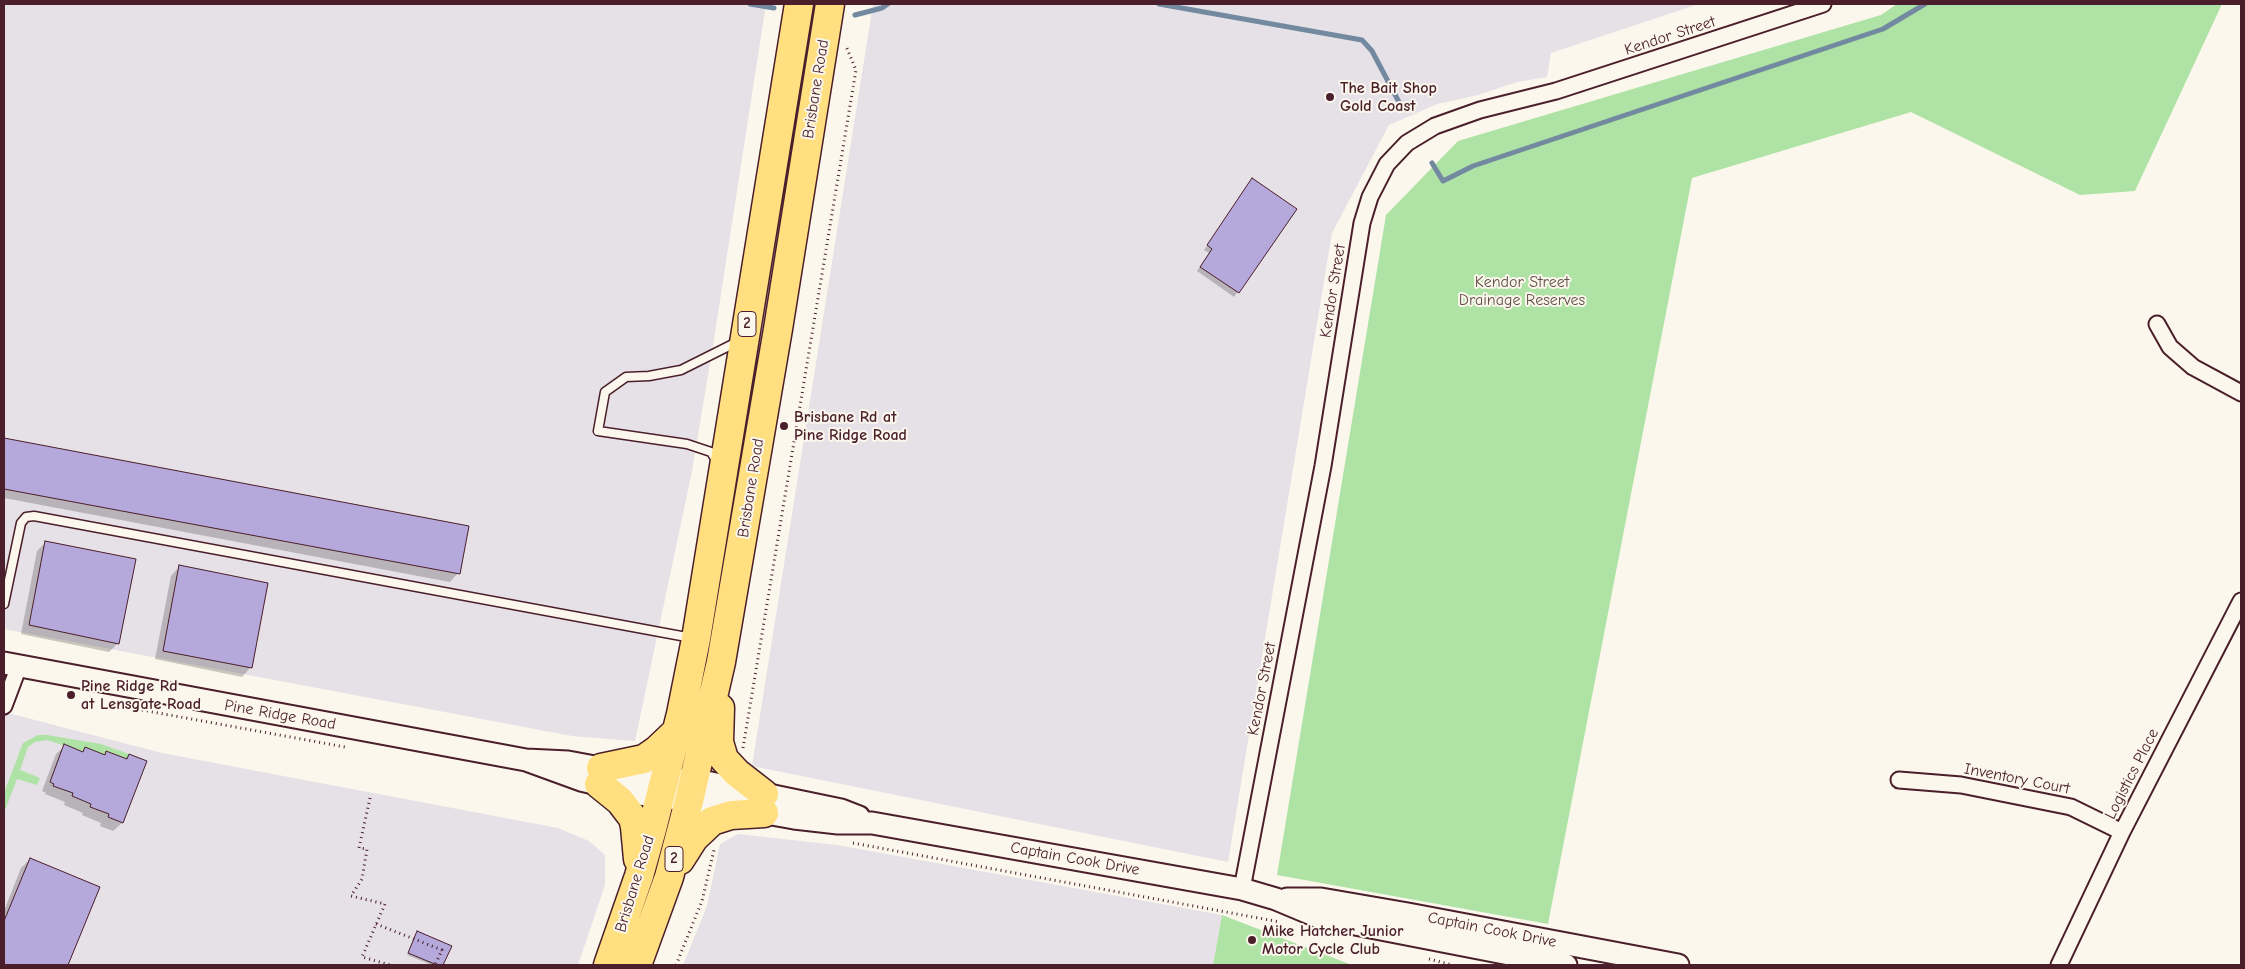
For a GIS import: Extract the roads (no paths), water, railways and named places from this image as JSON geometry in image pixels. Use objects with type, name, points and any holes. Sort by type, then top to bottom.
[{"type":"highway","name":"Brisbane Road","points":[[608,965],[639,876],[677,731],[696,639],[799,4]]},
{"type":"highway","name":"Brisbane Road","points":[[637,965],[669,877],[721,662],[778,329],[830,4]]},
{"type":"highway","points":[[669,877],[694,838],[706,825],[720,818],[764,803],[750,785],[726,762],[719,742],[721,662]]},
{"type":"highway","points":[[639,876],[636,827],[633,818],[600,776],[644,759],[657,750],[677,731]]},
{"type":"street","name":"Kendor Street","points":[[1242,889],[1323,466],[1362,223],[1370,197],[1387,164],[1407,143],[1435,126],[1480,110],[1556,91],[1822,4]]},
{"type":"street","points":[[2157,324],[2170,347],[2193,367],[2241,393]]},
{"type":"street","name":"Logistics Place","points":[[2059,965],[2122,832],[2241,601]]},
{"type":"street","points":[[4,706],[12,665]]},
{"type":"street","name":"Pine Ridge Road","points":[[12,665],[526,760],[581,780],[600,776],[691,790]]},
{"type":"street","name":"Inventory Court","points":[[1899,780],[1961,785],[2071,807],[2122,832]]},
{"type":"street","name":"Captain Cook Drive","points":[[691,790],[764,803],[841,810],[872,823],[1242,889],[1276,899],[1319,917],[1561,958],[1678,965]]},
{"type":"lane","points":[[724,472],[711,452],[687,444],[598,432],[605,392],[626,377],[649,376],[681,370],[745,338]]},
{"type":"lane","points":[[4,604],[21,523],[26,517],[34,516],[696,639]]},
{"type":"waterway","points":[[750,4],[774,8]]},
{"type":"waterway","points":[[855,15],[882,8],[888,4]]},
{"type":"waterway","points":[[1159,4],[1362,40],[1372,51],[1400,104]]},
{"type":"waterway","points":[[1432,163],[1443,181],[1473,166],[1883,29],[1925,4]]},
{"type":"place","name":"The Bait Shop Gold Coast","points":[[1330,97]]},
{"type":"place","name":"Brisbane Rd at Pine Ridge Road","points":[[784,426]]},
{"type":"place","name":"Pine Ridge Rd at Lensgate Road","points":[[71,695]]},
{"type":"place","name":"Mike Hatcher Junior Motor Cycle Club","points":[[1252,940]]},
{"type":"park label","name":"Kendor Street Drainage Reserves","points":[[1522,291]]}]
